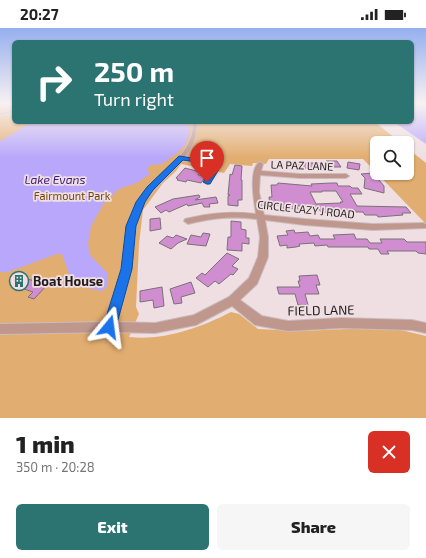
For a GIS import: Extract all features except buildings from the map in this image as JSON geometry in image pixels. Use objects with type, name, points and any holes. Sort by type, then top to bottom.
[{"type":"street","points":[[109,327],[126,269],[131,226],[141,202],[160,179],[179,160],[193,140],[195,124]]},
{"type":"street","points":[[179,160],[219,164],[207,182]]},
{"type":"street","points":[[0,329],[109,327],[155,328],[196,320],[233,300],[253,281],[264,257],[264,237],[256,192],[257,173],[260,164]]},
{"type":"street","name":"LA PAZ LANE","points":[[257,173],[300,176],[346,176]]},
{"type":"street","name":"CIRCLE LAZY J ROAD","points":[[188,221],[214,215],[238,214],[304,222],[365,226],[423,226]]},
{"type":"street","name":"FIELD LANE","points":[[233,300],[259,321],[288,326],[341,323],[412,325],[426,328]]},
{"type":"green space","name":"Fairmount Park","points":[[0,122],[12,122],[12,124],[377,124],[392,136],[370,136],[370,166],[363,159],[269,159],[266,164],[253,163],[252,166],[230,164],[224,173],[181,164],[163,183],[143,210],[139,244],[136,307],[139,314],[129,337],[155,337],[181,332],[207,323],[231,312],[239,314],[258,329],[302,331],[388,327],[426,336],[426,418],[0,418]]},
{"type":"green space","points":[[414,154],[426,163],[426,224],[383,180],[414,180]]},
{"type":"water","points":[[426,122],[426,144],[397,124]]},
{"type":"water","name":"Lake Evans","points":[[30,124],[188,124],[189,128],[186,144],[179,152],[161,164],[149,166],[147,171],[151,173],[137,183],[119,189],[104,203],[91,226],[88,244],[90,255],[108,274],[108,285],[102,291],[73,285],[62,254],[57,254],[8,272],[0,272],[0,141]]},
{"type":"place","name":"Boat House","points":[[19,281]]},
{"type":"route","points":[[109,327],[126,269],[131,226],[141,202],[150,189],[174,164],[182,158],[219,164],[207,182]]}]
